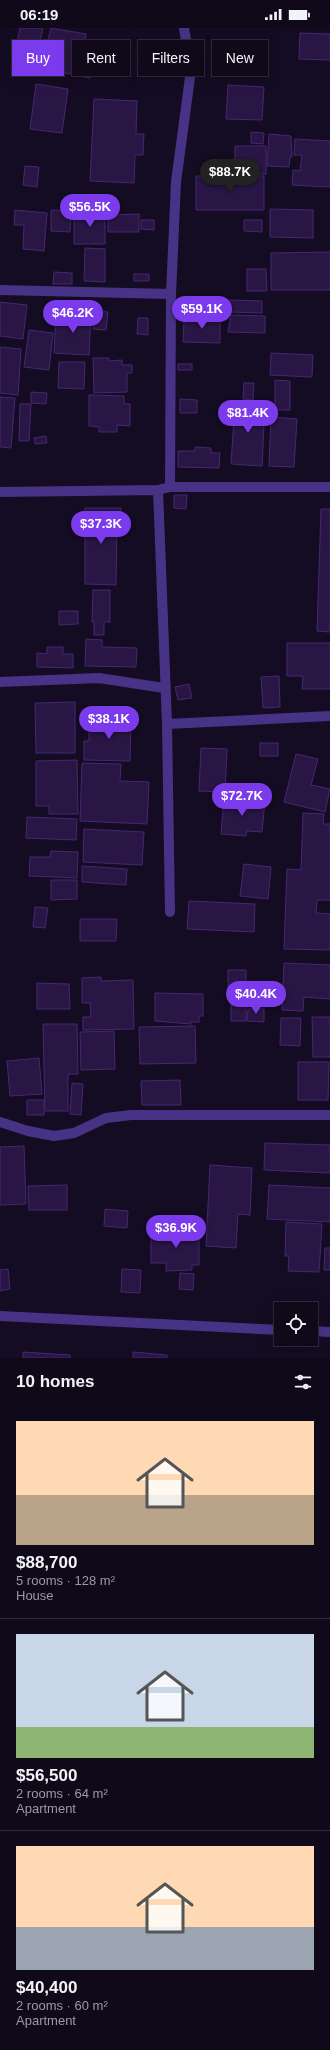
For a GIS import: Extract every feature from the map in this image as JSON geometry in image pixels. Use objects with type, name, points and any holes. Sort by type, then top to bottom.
[{"type":"street","points":[[170,487],[171,294],[176,182],[191,70],[184,28]]},
{"type":"street","points":[[0,290],[171,294]]},
{"type":"street","points":[[0,492],[158,490],[170,487],[330,487]]},
{"type":"street","points":[[158,490],[164,688],[167,724],[170,912]]},
{"type":"street","points":[[0,682],[99,678],[164,688]]},
{"type":"street","points":[[167,724],[330,716]]},
{"type":"street","points":[[0,1122],[28,1131],[54,1136],[74,1133],[106,1118],[131,1115],[330,1115]]},
{"type":"street","points":[[0,1316],[274,1330]]},
{"type":"street","points":[[318,1331],[330,1332]]},
{"type":"building","points":[[20,28],[43,28],[40,40],[17,40]]},
{"type":"building","points":[[51,28],[86,34],[85,40],[72,40],[72,74],[64,73],[64,40],[48,40]]},
{"type":"building","points":[[300,33],[330,34],[330,60],[299,59]]},
{"type":"building","points":[[80,76],[90,76],[90,78]]},
{"type":"building","points":[[36,84],[68,89],[62,133],[30,129]]},
{"type":"building","points":[[228,85],[264,87],[262,120],[226,119]]},
{"type":"building","points":[[94,99],[137,101],[136,134],[144,134],[143,155],[135,155],[134,183],[90,181]]},
{"type":"building","points":[[251,132],[264,133],[263,144],[251,143]]},
{"type":"building","points":[[269,134],[291,136],[292,157],[290,157],[289,167],[267,166]]},
{"type":"building","points":[[295,139],[330,141],[330,187],[292,185],[293,170],[300,171],[302,155],[294,155]]},
{"type":"building","points":[[235,146],[266,146],[266,174],[239,174],[239,161],[235,161]]},
{"type":"building","points":[[25,166],[39,167],[37,187],[23,185]]},
{"type":"building","points":[[196,176],[264,176],[264,210],[196,210]]},
{"type":"building","points":[[270,209],[313,210],[313,238],[270,237]]},
{"type":"building","points":[[15,210],[47,213],[44,251],[23,249],[24,225],[14,225]]},
{"type":"building","points":[[51,210],[71,211],[70,232],[51,231]]},
{"type":"building","points":[[74,212],[105,212],[105,244],[74,244]]},
{"type":"building","points":[[139,214],[139,232],[108,232],[108,215]]},
{"type":"building","points":[[141,220],[154,220],[154,230],[141,229]]},
{"type":"building","points":[[244,220],[262,220],[262,232],[244,231]]},
{"type":"building","points":[[85,248],[105,249],[105,282],[84,281]]},
{"type":"building","points":[[330,252],[330,290],[271,290],[271,253]]},
{"type":"building","points":[[247,269],[266,269],[267,291],[247,291]]},
{"type":"building","points":[[54,272],[72,273],[72,284],[53,284]]},
{"type":"building","points":[[134,274],[149,274],[149,281],[134,281]]},
{"type":"building","points":[[229,300],[262,301],[262,313],[229,312]]},
{"type":"building","points":[[0,302],[27,305],[23,339],[0,336]]},
{"type":"building","points":[[95,311],[108,312],[106,330],[93,329]]},
{"type":"building","points":[[56,313],[91,314],[89,355],[54,353]]},
{"type":"building","points":[[194,315],[212,316],[212,320],[220,321],[220,343],[183,342],[184,320],[194,320]]},
{"type":"building","points":[[231,315],[265,316],[265,333],[228,332]]},
{"type":"building","points":[[138,318],[148,318],[148,335],[137,334]]},
{"type":"building","points":[[29,330],[53,333],[49,370],[24,367]]},
{"type":"building","points":[[0,347],[21,349],[18,395],[0,393]]},
{"type":"building","points":[[271,353],[313,355],[312,377],[270,375]]},
{"type":"building","points":[[93,358],[109,358],[109,361],[122,360],[122,365],[132,365],[132,373],[127,373],[127,392],[94,393]]},
{"type":"building","points":[[59,362],[85,362],[84,389],[58,388]]},
{"type":"building","points":[[178,364],[192,364],[192,370],[178,370]]},
{"type":"building","points":[[275,380],[290,381],[290,410],[275,410]]},
{"type":"building","points":[[244,383],[254,383],[253,400],[243,399]]},
{"type":"building","points":[[31,392],[47,393],[46,404],[31,403]]},
{"type":"building","points":[[89,395],[124,396],[124,404],[130,404],[130,426],[117,425],[117,432],[99,432],[99,427],[89,426]]},
{"type":"building","points":[[0,397],[15,398],[11,448],[0,447]]},
{"type":"building","points":[[180,399],[197,400],[197,413],[180,413]]},
{"type":"building","points":[[235,403],[265,404],[262,466],[231,464]]},
{"type":"building","points":[[20,404],[31,404],[29,441],[19,441]]},
{"type":"building","points":[[271,417],[297,419],[294,467],[269,466]]},
{"type":"building","points":[[46,436],[47,443],[35,444],[34,438]]},
{"type":"building","points":[[195,447],[211,448],[211,453],[220,453],[219,468],[178,467],[178,451],[195,451]]},
{"type":"building","points":[[174,495],[187,495],[186,509],[174,508]]},
{"type":"building","points":[[85,508],[121,508],[121,527],[117,527],[116,585],[85,584]]},
{"type":"building","points":[[321,509],[330,509],[330,632],[317,631]]},
{"type":"building","points":[[93,590],[110,590],[110,622],[104,622],[104,635],[94,635],[94,622],[92,622]]},
{"type":"building","points":[[59,611],[78,611],[78,624],[59,625]]},
{"type":"building","points":[[86,639],[102,640],[102,647],[137,648],[136,667],[85,666]]},
{"type":"building","points":[[287,643],[330,643],[330,689],[302,689],[303,676],[287,676]]},
{"type":"building","points":[[47,647],[63,647],[63,654],[73,654],[73,668],[37,667],[37,653],[47,654]]},
{"type":"building","points":[[279,676],[280,707],[263,708],[261,677]]},
{"type":"building","points":[[189,684],[192,698],[178,700],[175,687]]},
{"type":"building","points":[[75,702],[75,753],[36,753],[35,703]]},
{"type":"building","points":[[89,718],[131,719],[130,761],[84,760],[84,741],[89,741]]},
{"type":"building","points":[[260,743],[278,743],[278,756],[260,756]]},
{"type":"building","points":[[201,748],[227,749],[225,792],[199,791]]},
{"type":"building","points":[[296,754],[318,759],[311,785],[330,789],[325,812],[284,802]]},
{"type":"building","points":[[77,760],[78,814],[49,814],[49,806],[36,806],[36,761]]},
{"type":"building","points":[[82,763],[121,764],[120,781],[149,782],[147,824],[80,821]]},
{"type":"building","points":[[224,798],[265,801],[262,832],[247,831],[246,836],[221,834]]},
{"type":"building","points":[[303,813],[324,814],[323,824],[330,824],[330,900],[317,900],[316,913],[330,914],[330,950],[284,949],[287,869],[301,870]]},
{"type":"building","points":[[27,817],[77,819],[76,840],[26,838]]},
{"type":"building","points":[[84,829],[144,832],[142,865],[83,862]]},
{"type":"building","points":[[51,851],[78,852],[77,878],[29,876],[30,857],[50,857]]},
{"type":"building","points":[[244,864],[271,867],[268,899],[240,896]]},
{"type":"building","points":[[82,866],[127,869],[126,885],[82,882]]},
{"type":"building","points":[[51,880],[77,880],[77,899],[51,900]]},
{"type":"building","points":[[189,901],[255,904],[254,932],[187,929]]},
{"type":"building","points":[[35,907],[48,908],[45,928],[33,927]]},
{"type":"building","points":[[80,919],[117,919],[116,941],[80,941]]},
{"type":"building","points":[[284,963],[330,965],[330,999],[304,997],[303,1011],[282,1010]]},
{"type":"building","points":[[228,970],[246,970],[246,1021],[231,1021],[231,992],[228,992]]},
{"type":"building","points":[[101,977],[101,981],[133,980],[134,1029],[83,1030],[83,1017],[91,1017],[90,1003],[82,1003],[82,978]]},
{"type":"building","points":[[37,983],[69,984],[70,1009],[37,1009]]},
{"type":"building","points":[[155,993],[203,994],[203,1016],[199,1016],[199,1022],[191,1022],[191,1024],[155,1021]]},
{"type":"building","points":[[248,1009],[264,1009],[264,1022],[247,1021]]},
{"type":"building","points":[[312,1017],[330,1017],[330,1057],[313,1057]]},
{"type":"building","points":[[281,1018],[301,1018],[300,1046],[280,1045]]},
{"type":"building","points":[[43,1024],[77,1024],[78,1074],[68,1074],[68,1111],[45,1111]]},
{"type":"building","points":[[195,1026],[196,1063],[140,1064],[139,1027]]},
{"type":"building","points":[[114,1031],[115,1069],[81,1070],[80,1032]]},
{"type":"building","points":[[39,1058],[42,1094],[10,1096],[7,1061]]},
{"type":"building","points":[[298,1062],[329,1062],[328,1100],[298,1100]]},
{"type":"building","points":[[180,1080],[181,1105],[142,1105],[141,1081]]},
{"type":"building","points":[[72,1083],[83,1084],[81,1115],[70,1114]]},
{"type":"building","points":[[27,1100],[44,1100],[44,1115],[27,1115]]},
{"type":"building","points":[[265,1143],[330,1145],[330,1173],[264,1170]]},
{"type":"building","points":[[24,1146],[26,1204],[0,1205],[0,1147]]},
{"type":"building","points":[[210,1165],[252,1168],[250,1215],[238,1214],[236,1248],[206,1246]]},
{"type":"building","points":[[67,1185],[67,1210],[29,1210],[28,1186]]},
{"type":"building","points":[[269,1185],[330,1188],[330,1222],[267,1219]]},
{"type":"building","points":[[105,1209],[128,1211],[127,1228],[104,1226]]},
{"type":"building","points":[[286,1222],[322,1224],[319,1272],[288,1271],[289,1256],[285,1256]]},
{"type":"building","points":[[199,1229],[199,1265],[192,1265],[192,1270],[166,1271],[166,1263],[151,1263],[151,1230]]},
{"type":"building","points":[[325,1248],[330,1248],[330,1270],[324,1270]]},
{"type":"building","points":[[8,1269],[10,1289],[0,1291],[0,1270]]},
{"type":"building","points":[[122,1269],[141,1270],[140,1293],[121,1292]]},
{"type":"building","points":[[180,1273],[194,1274],[193,1290],[179,1289]]},
{"type":"building","points":[[23,1352],[70,1355],[70,1358],[23,1358]]},
{"type":"building","points":[[133,1352],[167,1355],[167,1358],[133,1358]]}]
